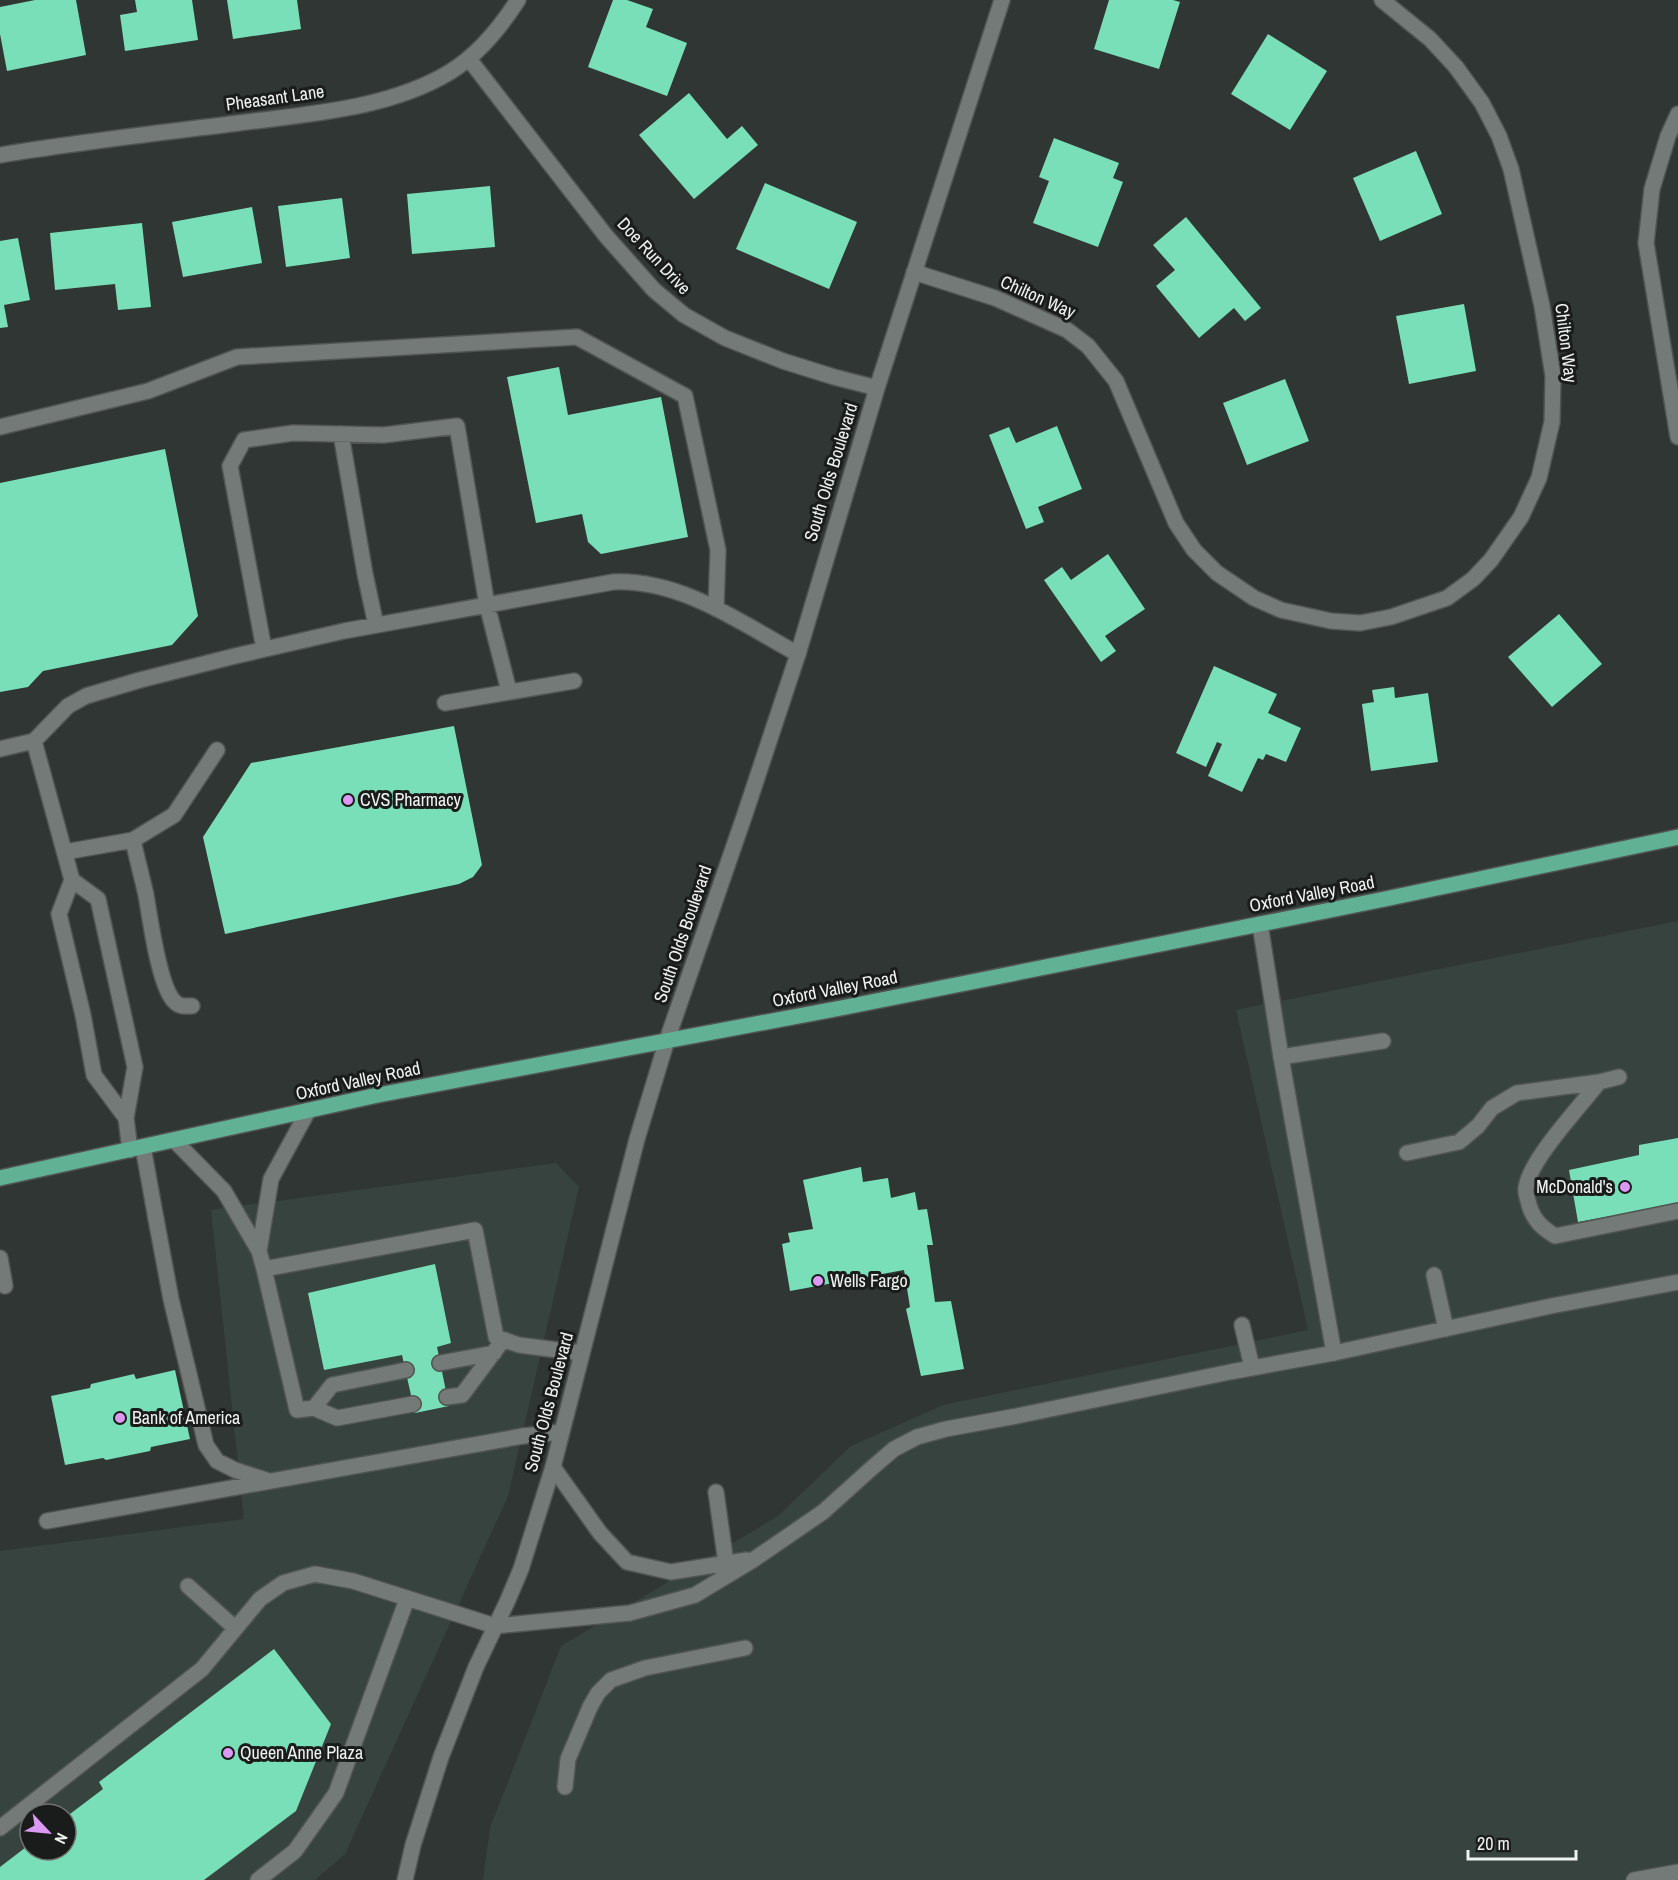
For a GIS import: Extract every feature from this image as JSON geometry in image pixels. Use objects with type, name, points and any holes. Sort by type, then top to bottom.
[{"type":"main road","name":"Oxford Valley Road","points":[[0,1178],[389,1093],[846,1007],[1678,837]]},
{"type":"street","name":"Pheasant Lane","points":[[0,155],[369,104],[420,87],[449,73],[469,59],[500,27],[518,0]]},
{"type":"street","name":"South Olds Boulevard","points":[[405,1880],[413,1845],[441,1757],[476,1667],[520,1569],[553,1467],[637,1139],[667,1040],[798,654],[877,388],[1002,0]]},
{"type":"street","name":"Chilton Way","points":[[914,272],[995,298],[1067,330],[1088,345],[1116,381],[1176,523],[1194,550],[1216,573],[1254,598],[1281,610],[1331,621],[1360,622],[1391,617],[1447,598],[1473,579],[1491,560],[1521,517],[1539,478],[1552,422],[1553,376],[1542,306],[1511,169],[1499,136],[1482,103],[1456,67],[1430,39],[1382,0]]},
{"type":"street","name":"Doe Run Drive","points":[[469,59],[606,236],[654,290],[684,315],[725,338],[783,361],[877,388]]},
{"type":"street","points":[[1678,114],[1668,136],[1652,189],[1646,243],[1678,437]]},
{"type":"street","points":[[0,428],[148,391],[237,357],[577,337],[685,396],[718,550],[716,608]]},
{"type":"street","points":[[264,649],[230,466],[244,440],[293,433],[384,435],[457,426],[487,605],[509,691]]},
{"type":"street","points":[[341,434],[376,625]]},
{"type":"street","points":[[0,749],[34,741],[69,706],[86,696],[264,649],[376,625],[613,582],[634,581],[680,593],[716,608],[798,654]]},
{"type":"street","points":[[445,703],[574,681]]},
{"type":"street","points":[[34,741],[72,880],[59,914],[83,1015],[94,1075],[126,1118],[137,1148],[156,1219],[171,1299],[206,1445],[217,1461],[235,1470],[268,1481]]},
{"type":"street","points":[[65,852],[133,840],[174,814],[217,750]]},
{"type":"street","points":[[133,840],[156,956],[167,989],[176,1003],[183,1007],[192,1006]]},
{"type":"street","points":[[72,880],[98,899],[135,1067],[126,1118]]},
{"type":"street","points":[[1260,924],[1281,1058],[1334,1353]]},
{"type":"street","points":[[1281,1058],[1383,1041]]},
{"type":"street","points":[[1407,1153],[1459,1142],[1478,1126],[1492,1108],[1517,1093],[1599,1082],[1619,1077]]},
{"type":"street","points":[[1599,1082],[1535,1165],[1526,1188],[1530,1213],[1541,1227],[1555,1236],[1678,1211]]},
{"type":"street","points":[[259,1251],[271,1179],[308,1111]]},
{"type":"street","points":[[174,1140],[224,1191],[259,1251],[297,1410],[314,1408],[337,1418],[412,1404]]},
{"type":"street","points":[[264,1269],[475,1230],[496,1338],[519,1345],[582,1353]]},
{"type":"street","points":[[0,1258],[5,1286]]},
{"type":"street","points":[[1434,1275],[1446,1329]]},
{"type":"street","points":[[0,1828],[202,1669],[260,1599],[284,1583],[315,1574],[353,1581],[495,1626],[630,1612],[695,1595],[753,1560],[823,1512],[894,1449],[917,1437],[946,1429],[1334,1353],[1546,1307],[1678,1282]]},
{"type":"street","points":[[1242,1325],[1252,1368]]},
{"type":"street","points":[[447,1397],[462,1395],[503,1340]]},
{"type":"street","points":[[440,1363],[494,1353]]},
{"type":"street","points":[[314,1408],[332,1385],[406,1370]]},
{"type":"street","points":[[47,1521],[523,1436],[562,1432]]},
{"type":"street","points":[[553,1467],[600,1533],[627,1562],[671,1572],[753,1560]]},
{"type":"street","points":[[716,1492],[726,1563]]},
{"type":"street","points":[[188,1586],[235,1628]]},
{"type":"street","points":[[258,1880],[296,1851],[336,1793],[407,1599]]},
{"type":"street","points":[[565,1787],[568,1759],[590,1707],[598,1693],[611,1680],[645,1668],[745,1648]]},
{"type":"street","points":[[1634,1880],[1678,1872]]},
{"type":"shaded area","points":[[1678,921],[1678,1880],[483,1880],[490,1828],[561,1646],[778,1516],[851,1446],[943,1405],[1308,1330],[1236,1010]]},
{"type":"shaded area","points":[[556,1163],[579,1187],[508,1496],[345,1854],[315,1880],[0,1880],[0,1551],[244,1519],[211,1210]]},
{"type":"building","points":[[35,0],[76,0],[86,55],[7,71],[0,34],[0,7]]},
{"type":"building","points":[[135,0],[192,0],[198,40],[125,51],[120,15],[137,12]]},
{"type":"building","points":[[227,0],[297,0],[301,29],[233,39]]},
{"type":"building","points":[[613,0],[627,0],[653,9],[646,27],[687,43],[667,96],[588,67]]},
{"type":"building","points":[[1109,0],[1173,0],[1180,2],[1159,69],[1094,49]]},
{"type":"building","points":[[1268,34],[1327,71],[1290,130],[1231,94]]},
{"type":"building","points":[[689,93],[727,139],[742,126],[758,145],[694,199],[639,135]]},
{"type":"building","points":[[1054,138],[1119,163],[1113,178],[1123,182],[1098,247],[1033,223],[1049,181],[1039,177]]},
{"type":"building","points":[[1416,151],[1442,214],[1380,241],[1353,178]]},
{"type":"building","points":[[765,183],[857,222],[829,289],[736,249]]},
{"type":"building","points":[[490,186],[495,247],[412,254],[407,194]]},
{"type":"building","points":[[342,198],[350,258],[286,267],[278,206]]},
{"type":"building","points":[[252,207],[262,263],[183,277],[172,222]]},
{"type":"building","points":[[1186,217],[1261,308],[1245,321],[1234,308],[1199,338],[1156,286],[1175,270],[1153,245]]},
{"type":"building","points":[[142,223],[151,307],[118,310],[115,284],[55,290],[50,233]]},
{"type":"building","points":[[18,238],[30,300],[4,305],[8,327],[0,328],[0,241]]},
{"type":"building","points":[[1464,304],[1476,371],[1409,384],[1396,316]]},
{"type":"building","points":[[559,367],[568,415],[661,397],[688,537],[601,554],[588,542],[582,514],[536,523],[507,377]]},
{"type":"building","points":[[1285,379],[1309,441],[1247,465],[1223,403]]},
{"type":"building","points":[[1057,426],[1082,489],[1038,507],[1044,522],[1026,529],[989,435],[1009,427],[1016,443]]},
{"type":"building","points":[[165,449],[198,616],[172,645],[43,671],[28,687],[0,692],[0,483]]},
{"type":"building","points":[[1108,554],[1145,609],[1105,636],[1116,651],[1101,662],[1044,580],[1062,567],[1071,580]]},
{"type":"building","points":[[1559,614],[1602,664],[1552,707],[1508,657]]},
{"type":"building","points":[[1214,666],[1277,694],[1268,713],[1301,728],[1286,762],[1266,754],[1263,760],[1258,758],[1242,792],[1208,776],[1222,744],[1217,742],[1206,767],[1176,753]]},
{"type":"building","points":[[1394,687],[1395,698],[1428,693],[1438,762],[1371,771],[1362,704],[1374,702],[1372,690]]},
{"type":"building","name":"CVS Pharmacy","points":[[454,726],[482,865],[473,877],[459,884],[225,934],[203,837],[251,763]]},
{"type":"building","name":"McDonald's","points":[[1678,1138],[1678,1204],[1578,1222],[1569,1170],[1639,1155],[1639,1145]]},
{"type":"building","name":"Wells Fargo","points":[[861,1167],[863,1182],[888,1178],[891,1198],[915,1192],[918,1210],[927,1209],[933,1245],[927,1245],[935,1302],[951,1301],[964,1369],[921,1376],[906,1309],[910,1307],[904,1270],[790,1291],[782,1244],[790,1242],[788,1233],[813,1229],[803,1180]]},
{"type":"building","points":[[435,1264],[451,1343],[437,1347],[449,1406],[415,1413],[402,1355],[324,1370],[308,1293]]},
{"type":"building","name":"Bank of America","points":[[175,1370],[190,1439],[151,1447],[150,1451],[65,1465],[51,1396],[90,1388],[91,1384],[134,1374],[136,1379]]},
{"type":"building","name":"Queen Anne Plaza","points":[[274,1649],[331,1724],[296,1811],[204,1880],[0,1880],[0,1867],[18,1853],[18,1862],[78,1862],[78,1808],[103,1789],[99,1782]]},
{"type":"place","name":"CVS Pharmacy","points":[[348,800]]},
{"type":"place","name":"McDonald's","points":[[1625,1187]]},
{"type":"place","name":"Wells Fargo","points":[[818,1281]]},
{"type":"place","name":"Bank of America","points":[[120,1418]]},
{"type":"place","name":"Queen Anne Plaza","points":[[228,1753]]}]
